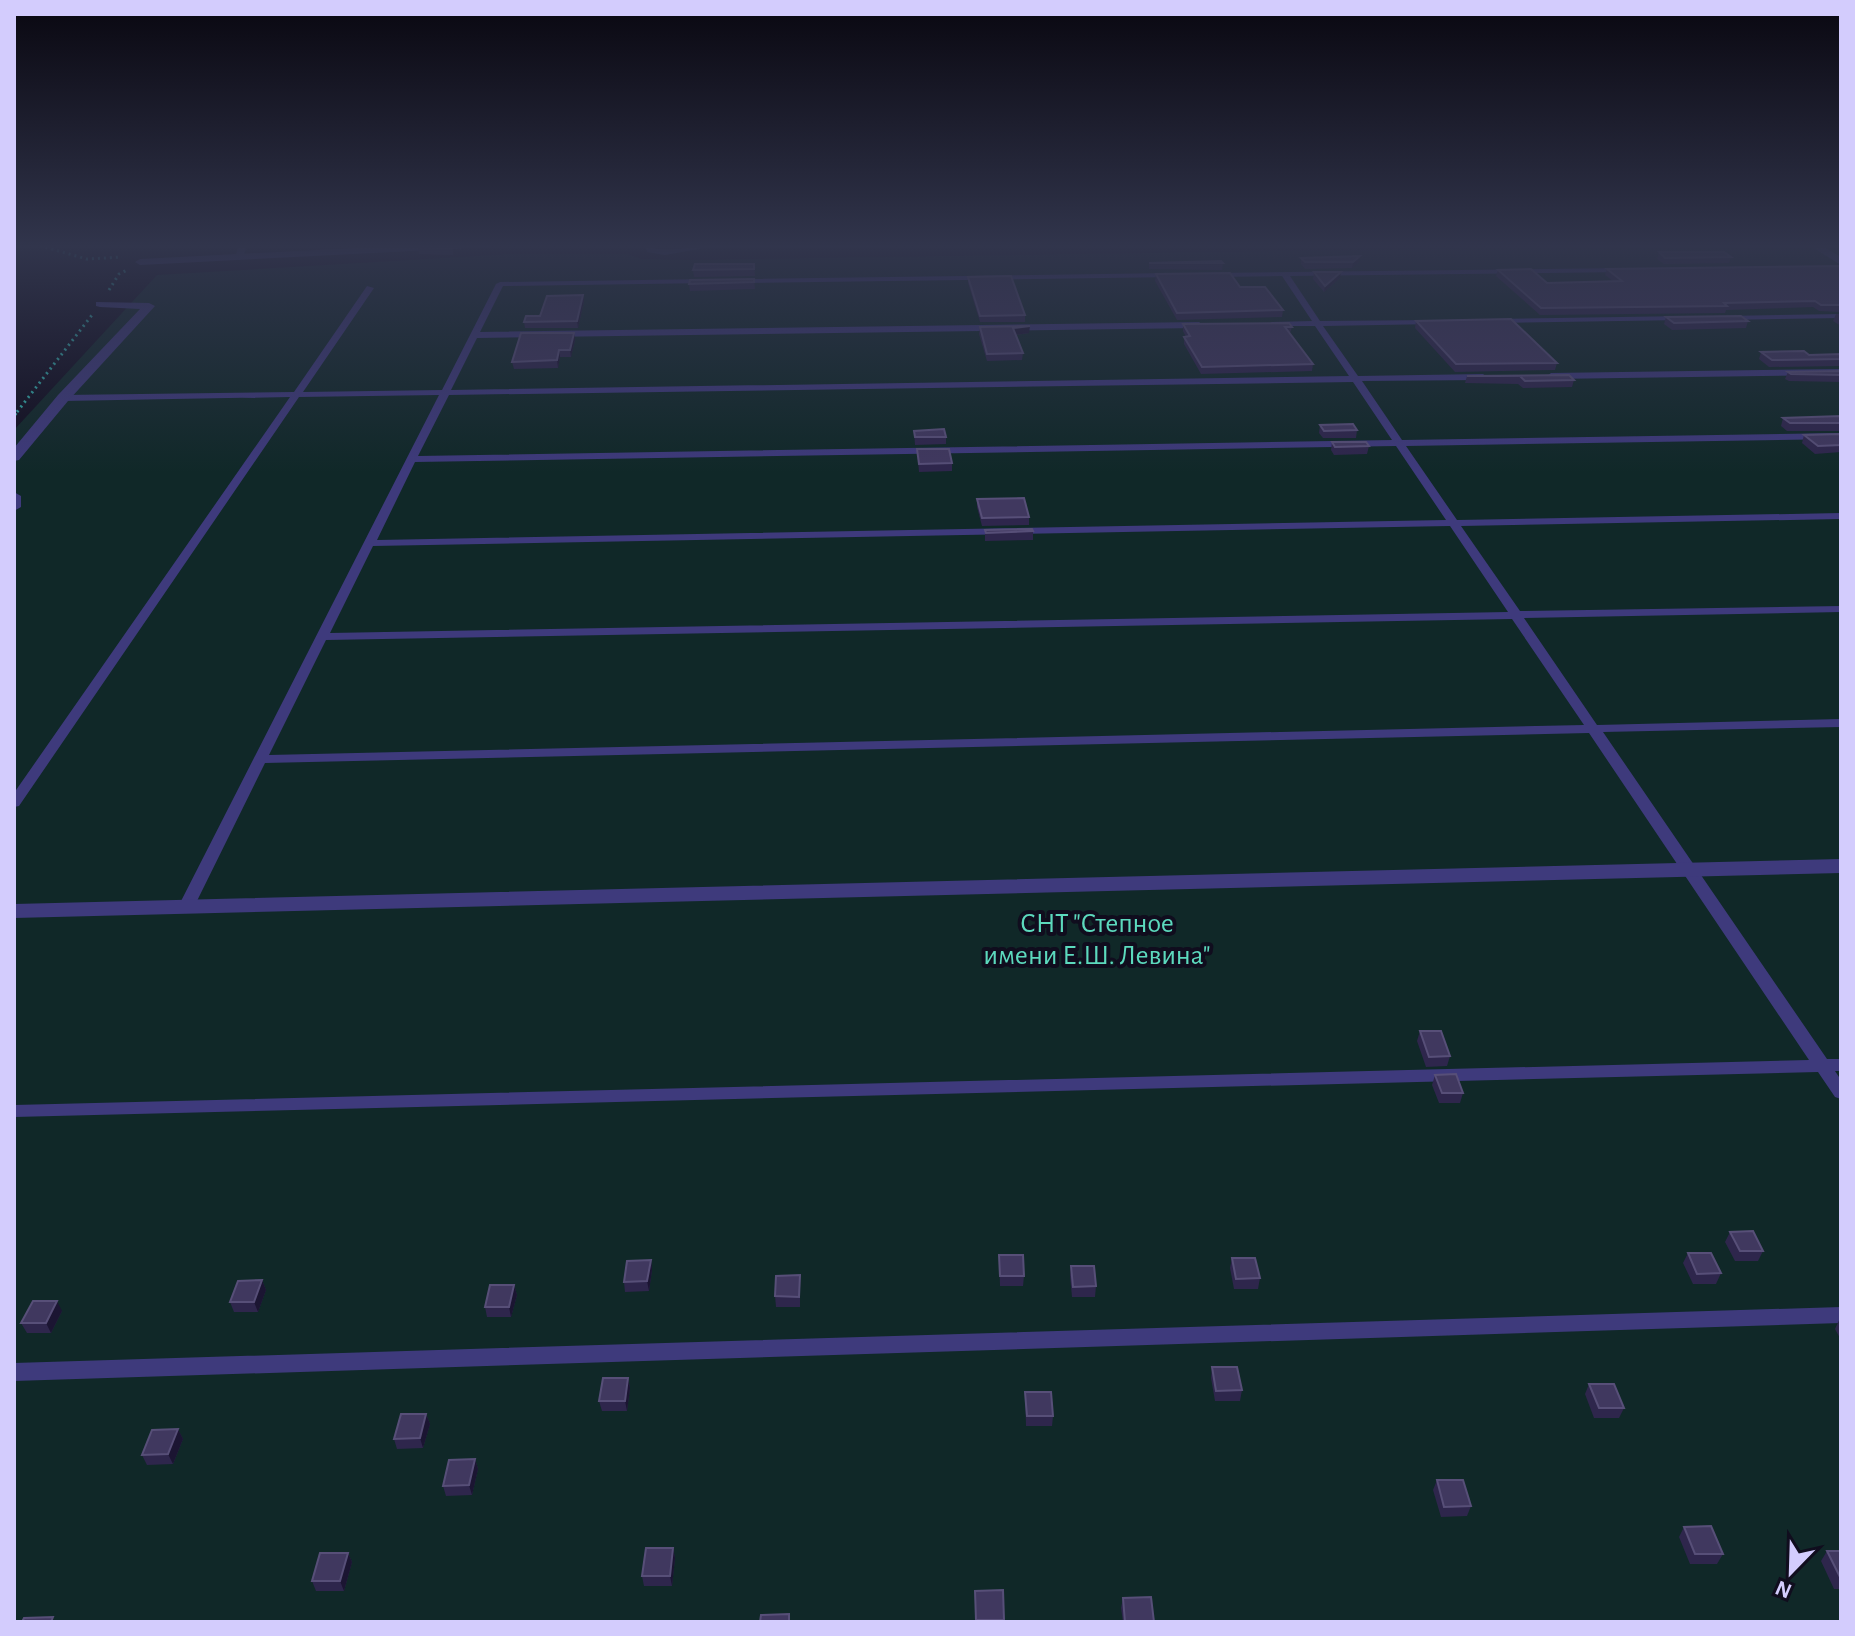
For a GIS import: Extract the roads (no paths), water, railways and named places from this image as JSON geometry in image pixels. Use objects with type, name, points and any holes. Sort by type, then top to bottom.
[{"type":"street","points":[[14,457],[63,398],[136,320]]},
{"type":"street","points":[[14,496],[14,507]]},
{"type":"street","points":[[14,911],[1841,866]]},
{"type":"lane","points":[[14,803],[348,320]]},
{"type":"lane","points":[[186,907],[483,320]]},
{"type":"lane","points":[[1316,320],[1841,1093]]},
{"type":"lane","points":[[1492,321],[1537,320]]},
{"type":"lane","points":[[1255,324],[1445,322]]},
{"type":"lane","points":[[476,335],[1207,325]]},
{"type":"lane","points":[[1543,376],[1841,372]]},
{"type":"lane","points":[[63,398],[1496,377]]},
{"type":"lane","points":[[413,459],[1841,436]]},
{"type":"lane","points":[[371,543],[1841,516]]},
{"type":"lane","points":[[322,637],[1841,609]]},
{"type":"lane","points":[[261,759],[1841,723]]},
{"type":"lane","points":[[14,1111],[1841,1065]]},
{"type":"lane","points":[[14,1372],[1841,1315]]},
{"type":"park label","name":"СНТ \"Степное имени Е.Ш. Левина\"","points":[[1097,938]]}]
